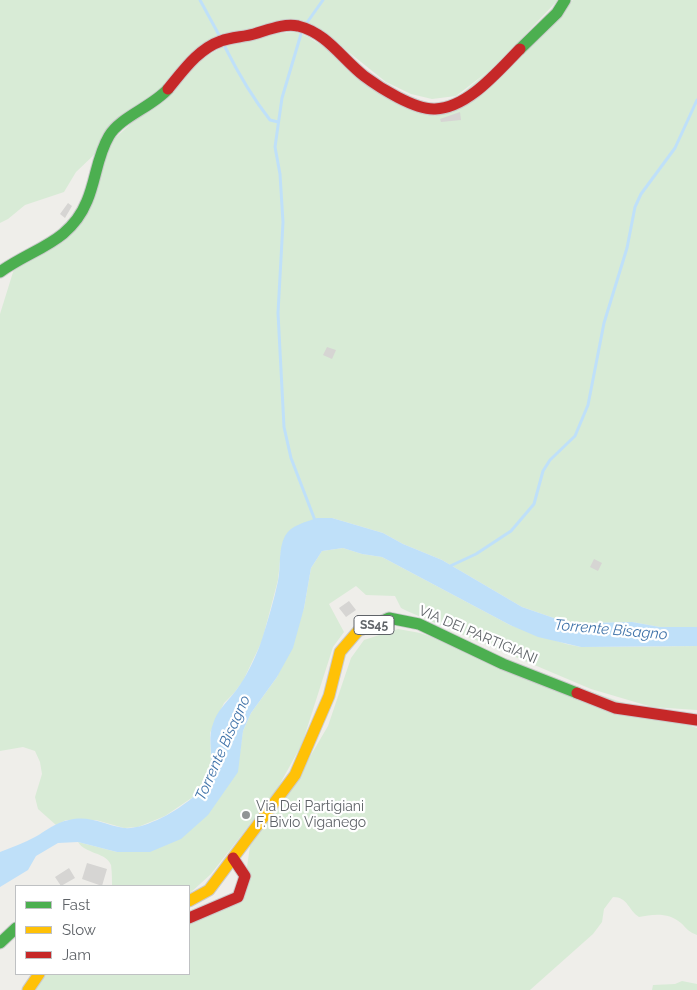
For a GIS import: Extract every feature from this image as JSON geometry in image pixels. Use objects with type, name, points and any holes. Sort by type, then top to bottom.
[{"type":"main road","points":[[0,272],[11,264],[60,238],[75,223],[87,202],[101,154],[109,135],[120,124],[160,98],[200,53],[224,40],[252,35],[278,27],[297,26],[326,41],[364,76],[412,105],[435,109],[450,105],[474,93],[557,13],[565,0]]},
{"type":"main road","name":"VIA DEI PARTIGIANI","points":[[190,900],[209,890],[295,775],[329,696],[340,652],[358,631],[389,618],[419,624],[504,664],[615,708],[697,720]]},
{"type":"main road","points":[[190,918],[238,897],[245,876],[233,858]]},
{"type":"main road","points":[[0,943],[15,929]]},
{"type":"main road","points":[[28,990],[38,975]]},
{"type":"green space","points":[[0,0],[558,0],[495,66],[456,96],[432,99],[411,94],[386,82],[316,26],[220,35],[76,172],[64,192],[25,205],[0,223]]},
{"type":"green space","points":[[573,0],[697,0],[697,627],[660,627],[632,622],[588,623],[577,626],[522,607],[442,560],[403,544],[383,533],[332,518],[281,551],[278,580],[262,641],[243,681],[224,703],[210,733],[211,763],[206,777],[193,797],[165,816],[138,827],[124,828],[96,820],[66,820],[56,825],[38,809],[35,797],[42,774],[40,762],[35,751],[23,747],[0,751],[0,314],[14,269],[63,242],[114,139],[204,58],[222,47],[279,33],[296,32],[308,37],[435,116]]},
{"type":"green space","points":[[343,548],[362,554],[382,557],[510,625],[566,644],[581,647],[697,646],[697,710],[652,707],[591,689],[407,611],[401,608],[395,596],[366,595],[356,586],[329,604],[344,632],[333,647],[302,744],[276,791],[211,874],[190,893],[190,885],[112,885],[111,865],[108,861],[100,855],[85,849],[78,842],[117,852],[237,772],[243,731],[251,713],[277,677],[304,608],[311,568],[322,551]]},
{"type":"green space","points":[[398,629],[420,633],[697,728],[697,935],[676,919],[666,915],[639,917],[625,901],[613,897],[604,909],[602,922],[593,934],[530,990],[34,990],[45,975],[190,975],[190,922],[242,902],[250,846],[301,772],[328,726],[351,658],[364,640]]},
{"type":"green space","points":[[682,981],[697,984],[697,990],[652,990],[653,985],[675,984]]},
{"type":"water","name":"Torrente Bisagno","points":[[317,518],[332,518],[383,533],[403,544],[442,560],[522,607],[577,626],[588,623],[632,622],[660,627],[697,627],[697,646],[581,647],[538,637],[510,625],[382,557],[362,554],[343,548],[322,551],[311,568],[304,608],[293,648],[277,677],[251,713],[243,731],[238,772],[208,815],[181,839],[150,852],[117,852],[78,842],[58,843],[36,856],[28,870],[0,887],[0,852],[31,839],[55,825],[64,821],[84,819],[117,827],[132,828],[150,823],[169,814],[195,795],[211,765],[210,742],[215,719],[242,681],[260,645],[279,575],[281,546],[285,536],[291,529]]},
{"type":"building","points":[[460,112],[461,120],[441,122],[440,119]]},
{"type":"building","points":[[68,203],[72,206],[65,218],[60,214]]},
{"type":"building","points":[[327,347],[336,350],[332,359],[323,355]]},
{"type":"building","points":[[594,559],[602,563],[598,571],[590,567]]},
{"type":"building","points":[[349,601],[356,610],[346,617],[339,608]]},
{"type":"building","points":[[87,863],[107,869],[102,885],[82,879]]},
{"type":"building","points":[[69,868],[75,878],[60,885],[55,877]]},
{"type":"waterway","points":[[200,0],[219,35]]},
{"type":"waterway","points":[[306,24],[323,0]]},
{"type":"waterway","points":[[301,34],[282,98],[275,147],[280,174],[283,222],[278,313],[284,427],[291,458],[316,523]]},
{"type":"waterway","points":[[225,47],[257,103],[270,120],[278,122]]},
{"type":"waterway","points":[[448,567],[476,554],[511,531],[534,504],[543,471],[550,460],[575,436],[588,405],[604,323],[627,248],[635,207],[641,194],[675,148],[697,100]]},
{"type":"traffic: fast","points":[[520,49],[557,13],[565,0]]},
{"type":"traffic: fast","points":[[0,272],[61,236],[71,226],[80,215],[87,201],[102,152],[109,136],[121,123],[154,101],[168,89]]},
{"type":"traffic: fast","points":[[378,623],[389,618],[419,624],[503,664],[577,693]]},
{"type":"traffic: fast","points":[[0,943],[15,929]]},
{"type":"traffic: slow","points":[[190,900],[209,890],[295,775],[329,696],[340,652],[358,631],[378,623]]},
{"type":"traffic: slow","points":[[28,990],[38,975]]},
{"type":"traffic: jam","points":[[168,89],[205,49],[221,41],[293,25],[308,29],[326,40],[364,76],[388,92],[418,106],[435,109],[447,107],[471,95],[482,87],[520,49]]},
{"type":"traffic: jam","points":[[577,693],[615,708],[697,720]]},
{"type":"traffic: jam","points":[[190,918],[238,897],[245,876],[233,858]]},
{"type":"place","name":"Via Dei Partigiani F. Bivio Viganego","points":[[246,815]]}]
